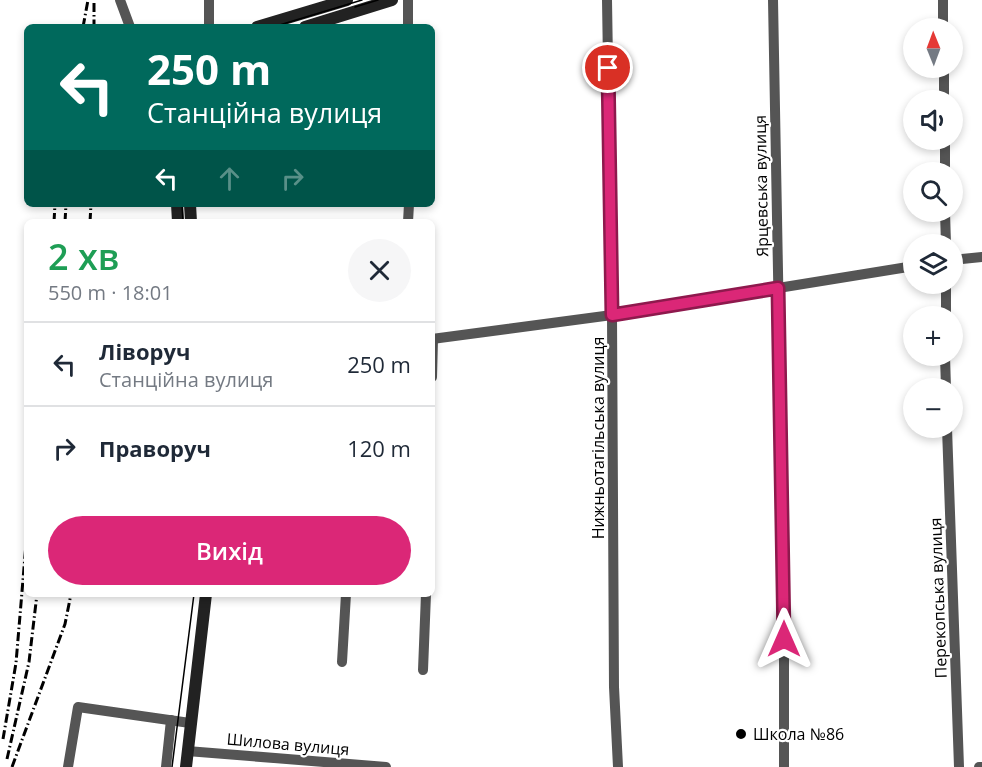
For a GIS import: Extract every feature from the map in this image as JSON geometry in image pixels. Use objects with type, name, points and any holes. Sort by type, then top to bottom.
[{"type":"street","points":[[120,0],[129,24]]},
{"type":"street","points":[[208,24],[209,0]]},
{"type":"street","points":[[267,24],[347,0]]},
{"type":"street","points":[[315,24],[392,0]]},
{"type":"street","points":[[408,0],[408,24]]},
{"type":"street","name":"Нижньотагільська вулиця","points":[[607,0],[614,687],[618,767]]},
{"type":"street","name":"Ярцевська вулиця","points":[[773,0],[784,597],[784,767]]},
{"type":"street","points":[[943,0],[943,18]]},
{"type":"street","points":[[963,259],[982,257]]},
{"type":"street","points":[[435,339],[612,315],[903,268]]},
{"type":"street","name":"Перекопська вулиця","points":[[947,438],[959,767]]},
{"type":"street","points":[[186,767],[206,597]]},
{"type":"street","points":[[342,662],[346,597]]},
{"type":"street","points":[[423,670],[426,597]]},
{"type":"street","points":[[68,767],[78,707],[190,723]]},
{"type":"street","points":[[166,767],[171,720]]},
{"type":"street","name":"Шилова вулиця","points":[[187,751],[387,767]]},
{"type":"tram line","points":[[283,24],[362,0]]},
{"type":"tram line","points":[[355,7],[378,0]]},
{"type":"tram line","points":[[182,207],[183,219]]},
{"type":"tram line","points":[[172,767],[194,597]]},
{"type":"railway","points":[[84,24],[88,0]]},
{"type":"railway","points":[[94,3],[94,24]]},
{"type":"railway","points":[[54,219],[55,207]]},
{"type":"railway","points":[[65,219],[66,207]]},
{"type":"railway","points":[[90,219],[91,207]]},
{"type":"railway","points":[[3,739],[16,663],[24,568]]},
{"type":"railway","points":[[7,759],[29,662],[37,597]]},
{"type":"railway","points":[[12,767],[65,624],[70,597]]},
{"type":"place","name":"Школа №86","points":[[741,734]]},
{"type":"route","points":[[608,68],[612,315],[778,288],[784,639]]}]
